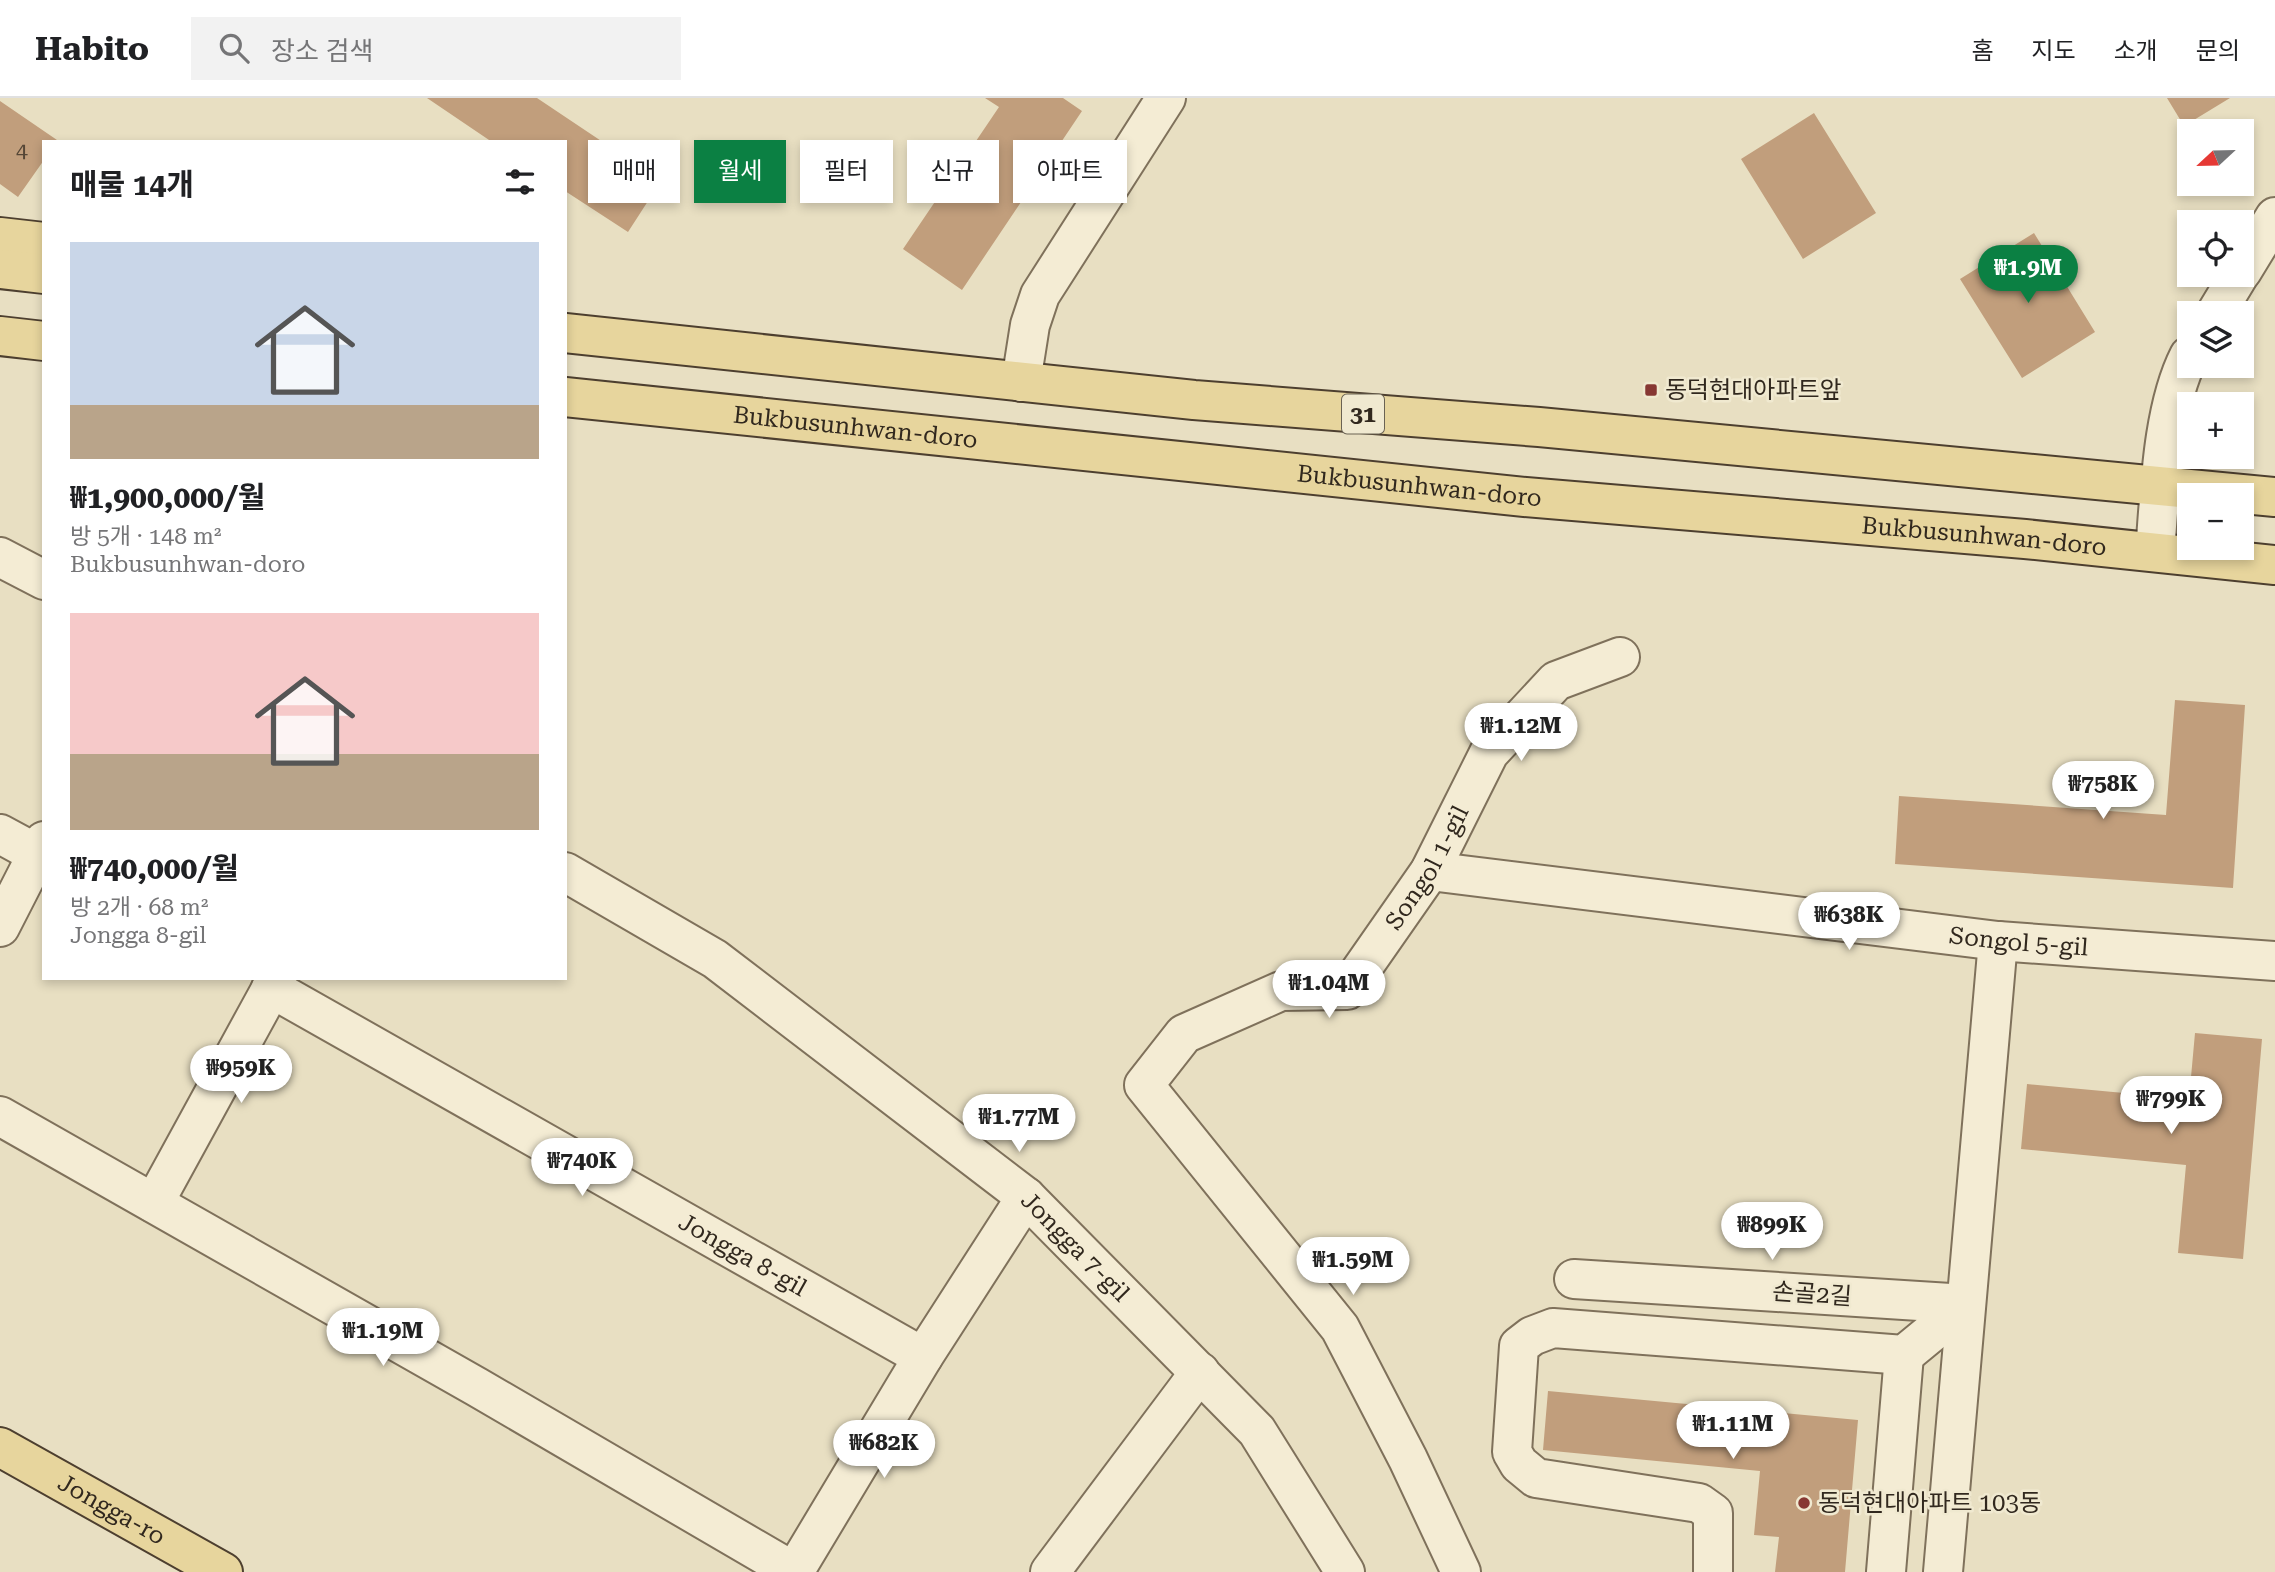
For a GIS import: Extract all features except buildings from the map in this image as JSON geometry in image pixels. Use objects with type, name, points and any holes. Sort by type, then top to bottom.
[{"type":"main road","points":[[0,237],[42,242]]},
{"type":"main road","points":[[0,269],[42,274]]},
{"type":"main road","points":[[567,325],[729,352]]},
{"type":"main road","name":"31","points":[[567,333],[1194,400],[1552,428],[2275,497]]},
{"type":"main road","points":[[0,336],[42,341]]},
{"type":"main road","points":[[0,362],[42,366]]},
{"type":"main road","name":"Bukbusunhwan-doro","points":[[567,397],[1525,496],[2275,565]]},
{"type":"main road","points":[[567,402],[724,414]]},
{"type":"main road","name":"Jongga-ro","points":[[0,1447],[223,1572]]},
{"type":"street","points":[[1021,383],[1030,325],[1040,295],[1166,98]]},
{"type":"street","points":[[2254,252],[2275,217]]},
{"type":"street","points":[[2155,552],[2172,408],[2182,378]]},
{"type":"street","points":[[0,557],[42,579]]},
{"type":"street","name":"Songol 1-gil","points":[[1461,1572],[1408,1459],[1340,1328],[1144,1085],[1184,1034],[1281,991],[1347,990],[1430,871],[1489,753],[1556,681],[1620,657]]},
{"type":"street","points":[[0,834],[40,848],[0,927]]},
{"type":"street","name":"Songol 5-gil","points":[[1430,871],[1997,941],[2275,961]]},
{"type":"street","name":"Jongga 7-gil","points":[[567,873],[715,958],[1026,1197],[1256,1432],[1345,1572]]},
{"type":"street","points":[[1943,1572],[1997,941]]},
{"type":"street","name":"Jongga 8-gil","points":[[154,1203],[274,983],[923,1357]]},
{"type":"street","points":[[0,1116],[491,1395],[794,1572],[923,1357],[1026,1197]]},
{"type":"street","name":"손골2길","points":[[1574,1279],[1966,1304]]},
{"type":"street","points":[[1713,1572],[1713,1513],[1699,1503],[1536,1478],[1520,1464],[1512,1452],[1519,1346],[1532,1336],[1553,1328],[1904,1355],[1966,1304]]},
{"type":"street","points":[[1886,1572],[1904,1355]]},
{"type":"street","points":[[1050,1572],[1199,1372]]},
{"type":"place","name":"동덕현대아파트앞","points":[[1651,390]]},
{"type":"place","name":"동덕현대아파트 103동","points":[[1804,1503]]}]
